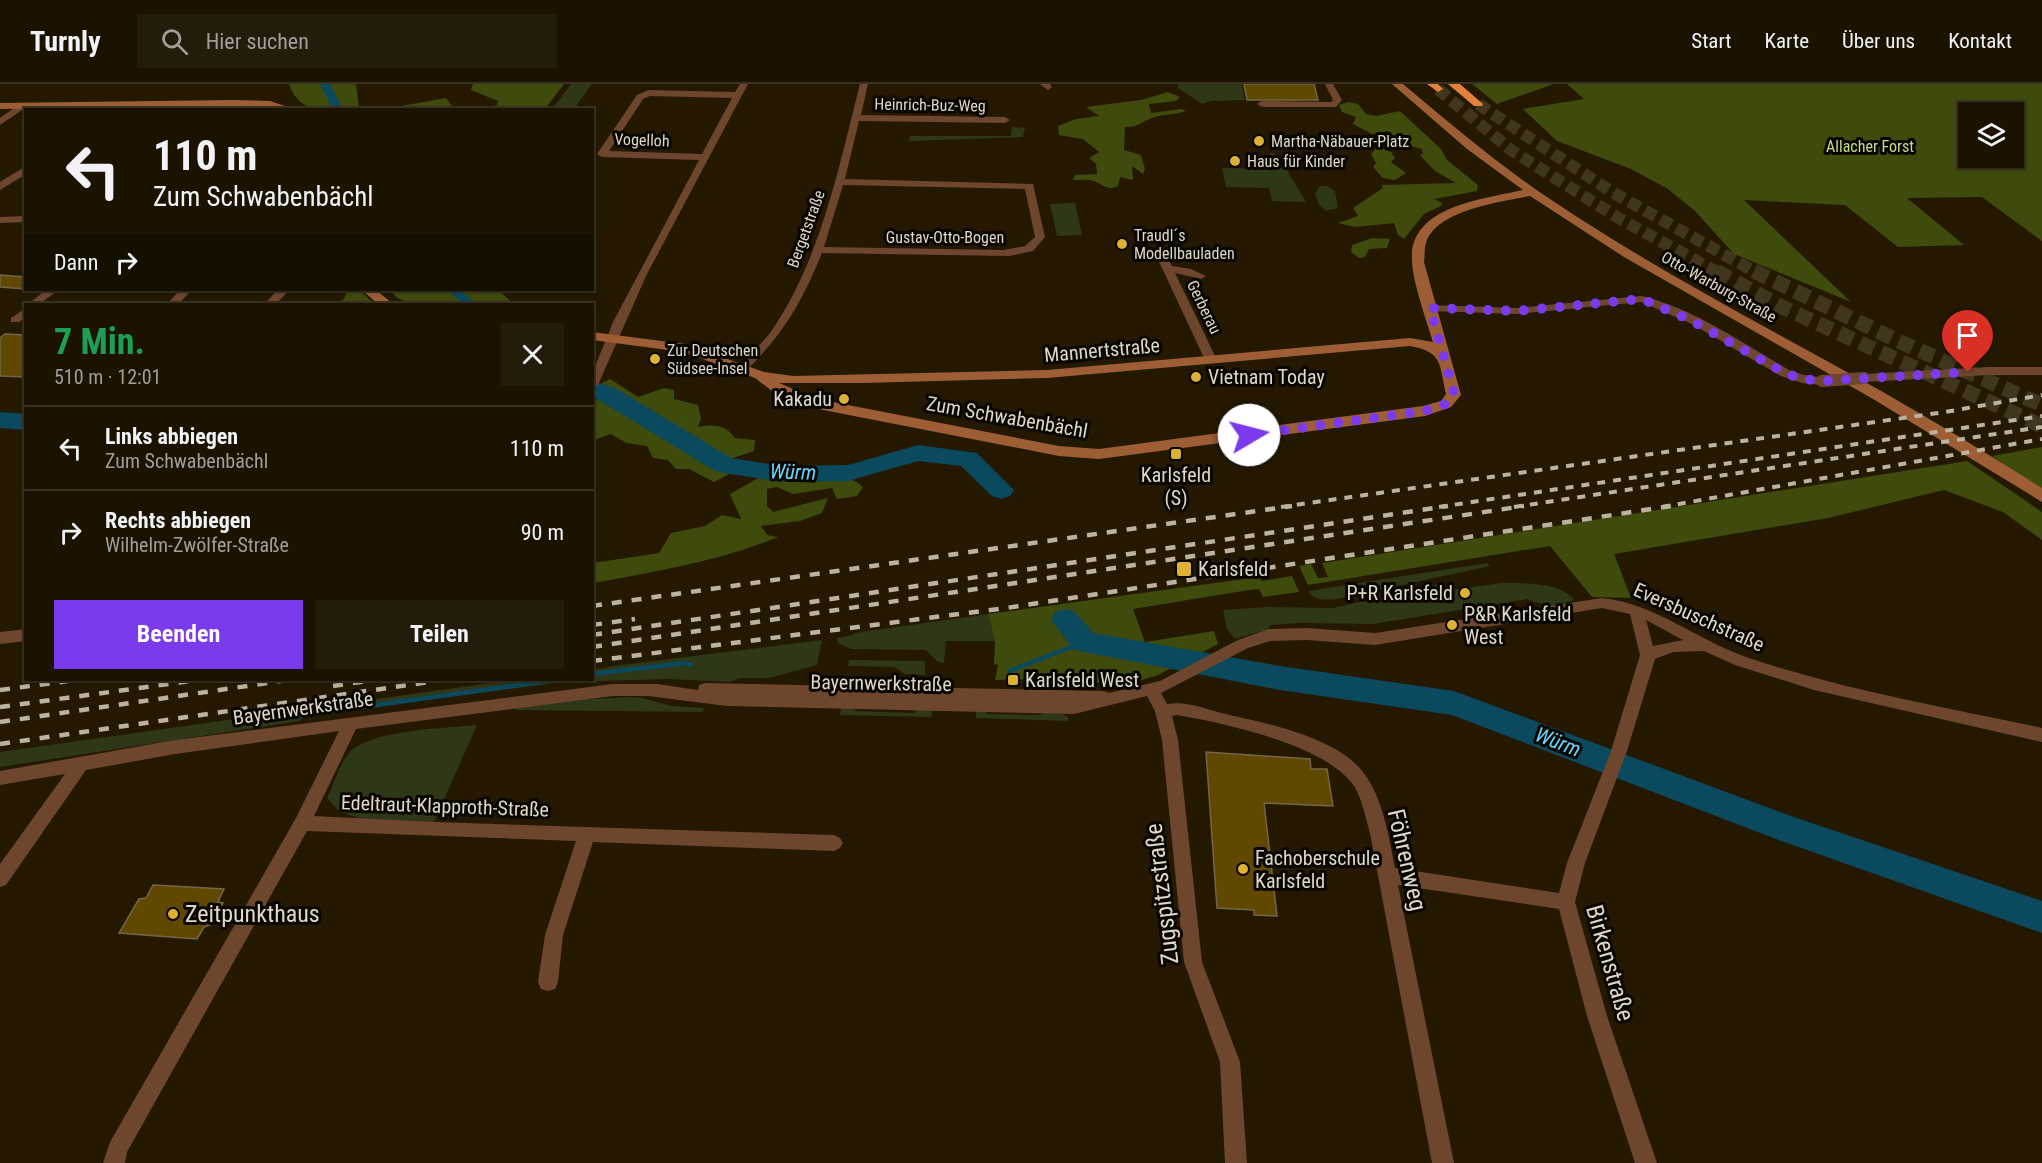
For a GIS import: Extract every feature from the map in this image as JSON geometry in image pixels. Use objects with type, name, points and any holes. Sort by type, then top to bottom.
[{"type":"highway","points":[[1453,84],[1478,104]]},
{"type":"street","points":[[594,382],[641,276],[744,84]]},
{"type":"street","name":"Bergetstraße","points":[[742,368],[768,343],[781,324],[793,305],[817,250],[829,219],[864,84]]},
{"type":"street","points":[[1262,104],[1333,105],[1338,100],[1329,84]]},
{"type":"street","name":"Otto-Warburg-Straße","points":[[1397,84],[1461,140],[1530,192],[1609,244],[1711,304],[1943,433],[2042,496]]},
{"type":"street","name":"Vogelloh","points":[[704,157],[602,154],[640,97],[649,93],[737,95]]},
{"type":"street","points":[[0,106],[116,107],[244,103],[286,108]]},
{"type":"street","points":[[0,122],[23,106]]},
{"type":"street","name":"Heinrich-Buz-Weg","points":[[855,118],[1005,120]]},
{"type":"street","points":[[0,187],[24,170]]},
{"type":"street","name":"Gustav-Otto-Bogen","points":[[817,250],[1022,252],[1033,247],[1040,237],[1029,186],[839,182]]},
{"type":"street","name":"Zum Schwabenbächl","points":[[594,336],[678,347],[760,375],[777,388],[813,403],[1059,451],[1099,454],[1433,410],[1446,404],[1454,395],[1416,254],[1419,238],[1434,221],[1455,212],[1530,192]]},
{"type":"street","points":[[0,220],[24,219]]},
{"type":"street","name":"Gerberau","points":[[1160,253],[1211,360]]},
{"type":"street","name":"Gerberau","points":[[1168,269],[1187,271],[1201,276]]},
{"type":"street","points":[[34,303],[51,291]]},
{"type":"street","points":[[173,303],[185,291]]},
{"type":"street","points":[[271,303],[282,291]]},
{"type":"street","points":[[369,291],[386,303]]},
{"type":"street","points":[[1430,308],[1517,311],[1642,299],[1690,320],[1785,373],[1802,379],[1822,381],[1989,371],[2042,371]]},
{"type":"street","name":"Zum Schwabenbächl","points":[[1410,342],[1424,336],[1428,331],[1430,308]]},
{"type":"street","points":[[15,320],[24,313]]},
{"type":"street","name":"Mannertstraße","points":[[760,375],[793,380],[1047,374],[1410,342],[1432,346],[1444,355]]},
{"type":"street","name":"Eversbuschstraße","points":[[1225,654],[1250,640],[1277,634],[1375,639],[1602,603],[1636,610],[1742,661],[1814,683],[2042,735]]},
{"type":"street","points":[[1636,610],[1648,655],[1663,647],[1686,644],[1709,647]]},
{"type":"street","points":[[0,638],[24,635]]},
{"type":"street","name":"Bayernwerkstraße","points":[[0,778],[175,747],[614,690],[648,690],[727,700],[1082,707],[1151,689],[1189,674],[1225,654]]},
{"type":"street","name":"Birkenstraße","points":[[1646,1163],[1597,1016],[1566,903],[1581,848],[1609,780],[1648,655]]},
{"type":"street","name":"Zugspitzstraße","points":[[1151,689],[1163,711],[1170,740],[1193,962],[1230,1062],[1236,1163]]},
{"type":"street","name":"Föhrenweg","points":[[1163,711],[1177,709],[1189,711],[1311,744],[1338,759],[1357,778],[1370,805],[1388,875],[1443,1163]]},
{"type":"street","points":[[114,1163],[117,1149],[302,823],[351,723]]},
{"type":"street","points":[[0,879],[80,765]]},
{"type":"street","name":"Edeltraut-Klapproth-Straße","points":[[302,823],[435,830],[834,843]]},
{"type":"street","points":[[548,982],[554,935],[587,834]]},
{"type":"street","points":[[1388,875],[1566,903]]},
{"type":"green space","points":[[289,84],[356,84],[359,108],[312,108],[294,95]]},
{"type":"green space","points":[[473,84],[564,84],[546,108],[484,108],[497,105],[498,101],[471,90]]},
{"type":"green space","points":[[571,84],[592,84],[575,108],[553,108]]},
{"type":"green space","points":[[1178,84],[1242,84],[1245,100],[1211,101],[1202,104],[1178,88]]},
{"type":"green space","points":[[1472,84],[1554,84],[1497,104]]},
{"type":"green space","name":"Allacher Forst","points":[[1567,84],[2042,84],[2042,241],[1982,197],[1907,198],[1964,245],[1898,247],[1845,205],[1744,200],[1851,302],[1734,254],[1695,211],[1668,189],[1631,169],[1557,141],[1523,109],[1584,99]]},
{"type":"green space","points":[[1168,92],[1180,97],[1176,101],[1149,104],[1151,113],[1181,109],[1186,111],[1156,117],[1136,126],[1125,127],[1124,150],[1141,155],[1145,169],[1143,174],[1132,166],[1133,180],[1120,177],[1118,186],[1111,188],[1092,180],[1073,180],[1075,175],[1097,174],[1096,164],[1089,158],[1099,152],[1083,139],[1059,135],[1058,126],[1076,119],[1099,116],[1086,107],[1141,100]]},
{"type":"green space","points":[[446,98],[453,108],[390,108]]},
{"type":"green space","points":[[1348,102],[1358,104],[1366,114],[1376,116],[1400,111],[1441,149],[1447,160],[1478,185],[1477,191],[1434,199],[1442,203],[1441,206],[1424,214],[1404,239],[1398,235],[1394,223],[1355,227],[1338,223],[1358,216],[1353,208],[1383,188],[1382,185],[1456,183],[1435,171],[1420,155],[1423,154],[1422,149],[1398,143],[1388,131],[1372,134],[1353,124],[1356,117],[1342,112],[1339,105]]},
{"type":"green space","points":[[1012,127],[1025,128],[1023,137],[909,141],[910,136],[1011,136]]},
{"type":"green space","points":[[1377,147],[1391,152],[1395,158],[1391,162],[1406,173],[1395,180],[1383,178],[1373,167],[1376,163],[1371,154]]},
{"type":"green space","points":[[1269,153],[1274,153],[1277,159],[1281,160],[1306,202],[1272,201],[1269,188],[1226,187],[1222,168],[1273,169]]},
{"type":"green space","points":[[1320,186],[1327,186],[1335,191],[1338,208],[1326,211],[1319,205],[1315,194]]},
{"type":"green space","points":[[1075,203],[1082,235],[1057,236],[1050,204]]},
{"type":"green space","points":[[1372,238],[1390,239],[1387,248],[1369,249],[1365,257],[1359,258],[1351,252],[1352,245]]},
{"type":"green space","points":[[348,291],[361,291],[373,303],[338,303],[344,299]]},
{"type":"green space","points":[[392,291],[500,291],[512,303],[408,303],[396,297]]},
{"type":"green space","points":[[610,379],[638,397],[664,388],[674,390],[674,399],[698,405],[701,419],[698,427],[719,426],[735,438],[755,440],[754,451],[727,460],[733,472],[714,482],[689,469],[676,469],[668,460],[653,458],[647,446],[626,443],[611,434],[594,440],[594,403],[601,396],[600,384]]},
{"type":"green space","points":[[2042,447],[2042,490],[1992,456]]},
{"type":"green space","points":[[1967,461],[2042,512],[2042,540],[2003,512],[1944,490],[1828,518],[1614,554],[1631,598],[1592,597],[1550,546],[1308,585],[1299,566],[1311,564],[1318,578],[1328,577],[1322,563]]},
{"type":"green space","points":[[781,465],[792,467],[791,479],[838,476],[863,487],[857,496],[837,499],[832,488],[793,494],[777,487],[767,489],[767,506],[773,512],[828,498],[822,513],[800,521],[761,526],[767,535],[778,537],[756,545],[687,565],[594,583],[594,563],[659,553],[671,533],[705,526],[722,515],[741,519],[730,494]]},
{"type":"green space","points":[[1487,563],[1490,566],[1337,599],[1317,598],[1308,591]]},
{"type":"green space","points":[[1292,576],[1299,592],[1263,597],[1259,589],[1249,590],[1133,609],[1145,642],[1214,631],[1218,644],[1158,675],[1132,683],[1063,683],[1063,678],[995,680],[998,665],[994,664],[995,641],[988,614],[1259,577],[1262,581]]},
{"type":"green space","points":[[1502,583],[1551,587],[1561,590],[1574,600],[1551,607],[1527,599],[1373,624],[1271,625],[1267,630],[1235,639],[1227,629],[1223,610],[1268,607],[1333,608],[1439,584],[1443,591]]},
{"type":"green space","points":[[988,614],[995,641],[946,641],[944,663],[938,662],[926,650],[851,649],[838,643],[837,638],[854,633]]},
{"type":"green space","points":[[822,640],[817,665],[769,678],[741,678],[730,682],[669,679],[564,682],[305,716],[299,721],[0,767],[0,752],[504,681],[594,681],[594,670]]},
{"type":"green space","points":[[849,660],[925,661],[925,675],[905,674],[894,667],[848,666]]},
{"type":"green space","points":[[629,697],[672,706],[704,708],[703,712],[516,710],[516,707],[574,700]]},
{"type":"green space","points":[[842,703],[848,703],[856,711],[913,713],[923,705],[933,705],[931,717],[840,715]]},
{"type":"green space","points":[[976,706],[988,714],[1040,715],[1050,708],[1068,717],[1068,721],[976,718]]},
{"type":"green space","points":[[477,725],[434,822],[362,819],[340,812],[327,798],[346,757],[360,745],[374,739],[410,731]]},
{"type":"building","points":[[1244,84],[1314,84],[1318,100],[1247,100]]},
{"type":"building","points":[[0,275],[24,277],[24,289],[0,287]]},
{"type":"building","points":[[5,334],[24,335],[24,377],[0,376],[0,338]]},
{"type":"building","name":"Fachoberschule Karlsfeld","points":[[1206,752],[1310,759],[1311,769],[1327,769],[1333,806],[1264,803],[1277,916],[1254,915],[1254,910],[1217,908]]},
{"type":"building","name":"Zeitpunkthaus","points":[[153,885],[224,889],[218,902],[223,903],[210,925],[204,927],[197,939],[119,933],[139,899],[146,898]]},
{"type":"waterway","points":[[325,84],[337,108]]},
{"type":"waterway","points":[[453,291],[470,303]]},
{"type":"waterway","name":"Würm","points":[[594,389],[607,393],[724,465],[781,474],[848,473],[918,453],[968,459],[1001,490]]},
{"type":"waterway","name":"Würm","points":[[0,420],[24,422]]},
{"type":"waterway","name":"Würm","points":[[1065,620],[1084,642],[1280,678],[1454,703],[1788,829],[2042,917]]},
{"type":"waterway","points":[[1009,671],[1084,642]]},
{"type":"waterway","points":[[594,674],[685,663],[691,665]]},
{"type":"waterway","points":[[285,718],[547,681]]},
{"type":"tunnel","points":[[1438,89],[1511,150],[1620,219],[1719,273]]},
{"type":"tunnel","points":[[1478,104],[1612,192],[1757,273]]},
{"type":"tunnel","points":[[1716,271],[1782,307],[2042,426]]},
{"type":"tunnel","points":[[1754,271],[1896,340],[2042,405]]},
{"type":"railway","points":[[1281,507],[1945,412],[2042,395]]},
{"type":"railway","points":[[1439,507],[2042,416]]},
{"type":"railway","points":[[1514,507],[2042,427]]},
{"type":"railway","points":[[1662,507],[2042,439]]},
{"type":"railway","points":[[594,606],[1292,506]]},
{"type":"railway","points":[[594,635],[1448,506]]},
{"type":"railway","points":[[594,647],[1524,506]]},
{"type":"railway","points":[[594,661],[1006,608],[1671,506]]},
{"type":"railway","points":[[594,625],[635,619]]},
{"type":"railway","points":[[0,690],[68,681]]},
{"type":"railway","points":[[0,707],[191,681]]},
{"type":"railway","points":[[0,722],[281,681]]},
{"type":"railway","points":[[333,686],[367,681]]},
{"type":"railway","points":[[0,744],[436,681]]},
{"type":"place","name":"Martha-Näbauer-Platz","points":[[1259,141]]},
{"type":"place","name":"Haus für Kinder","points":[[1235,161]]},
{"type":"place","name":"Traudl´s Modellbauladen","points":[[1122,244]]},
{"type":"place","name":"Zur Deutschen Südsee-Insel","points":[[655,359]]},
{"type":"place","name":"Vietnam Today","points":[[1196,377]]},
{"type":"place","name":"Kakadu","points":[[844,399]]},
{"type":"place","name":"Karlsfeld (S)","points":[[1176,454]]},
{"type":"place","name":"Karlsfeld","points":[[1184,569]]},
{"type":"place","name":"P+R Karlsfeld","points":[[1465,593]]},
{"type":"place","name":"P&R Karlsfeld West","points":[[1452,625]]},
{"type":"place","name":"Karlsfeld West","points":[[1013,680]]},
{"type":"place","name":"Fachoberschule Karlsfeld","points":[[1243,869]]},
{"type":"place","name":"Zeitpunkthaus","points":[[173,914]]},
{"type":"route","points":[[1249,435],[1433,410],[1446,404],[1454,395],[1430,308],[1545,310],[1632,298],[1642,299],[1654,302],[1785,373],[1802,379],[1822,381],[1968,372]]}]
